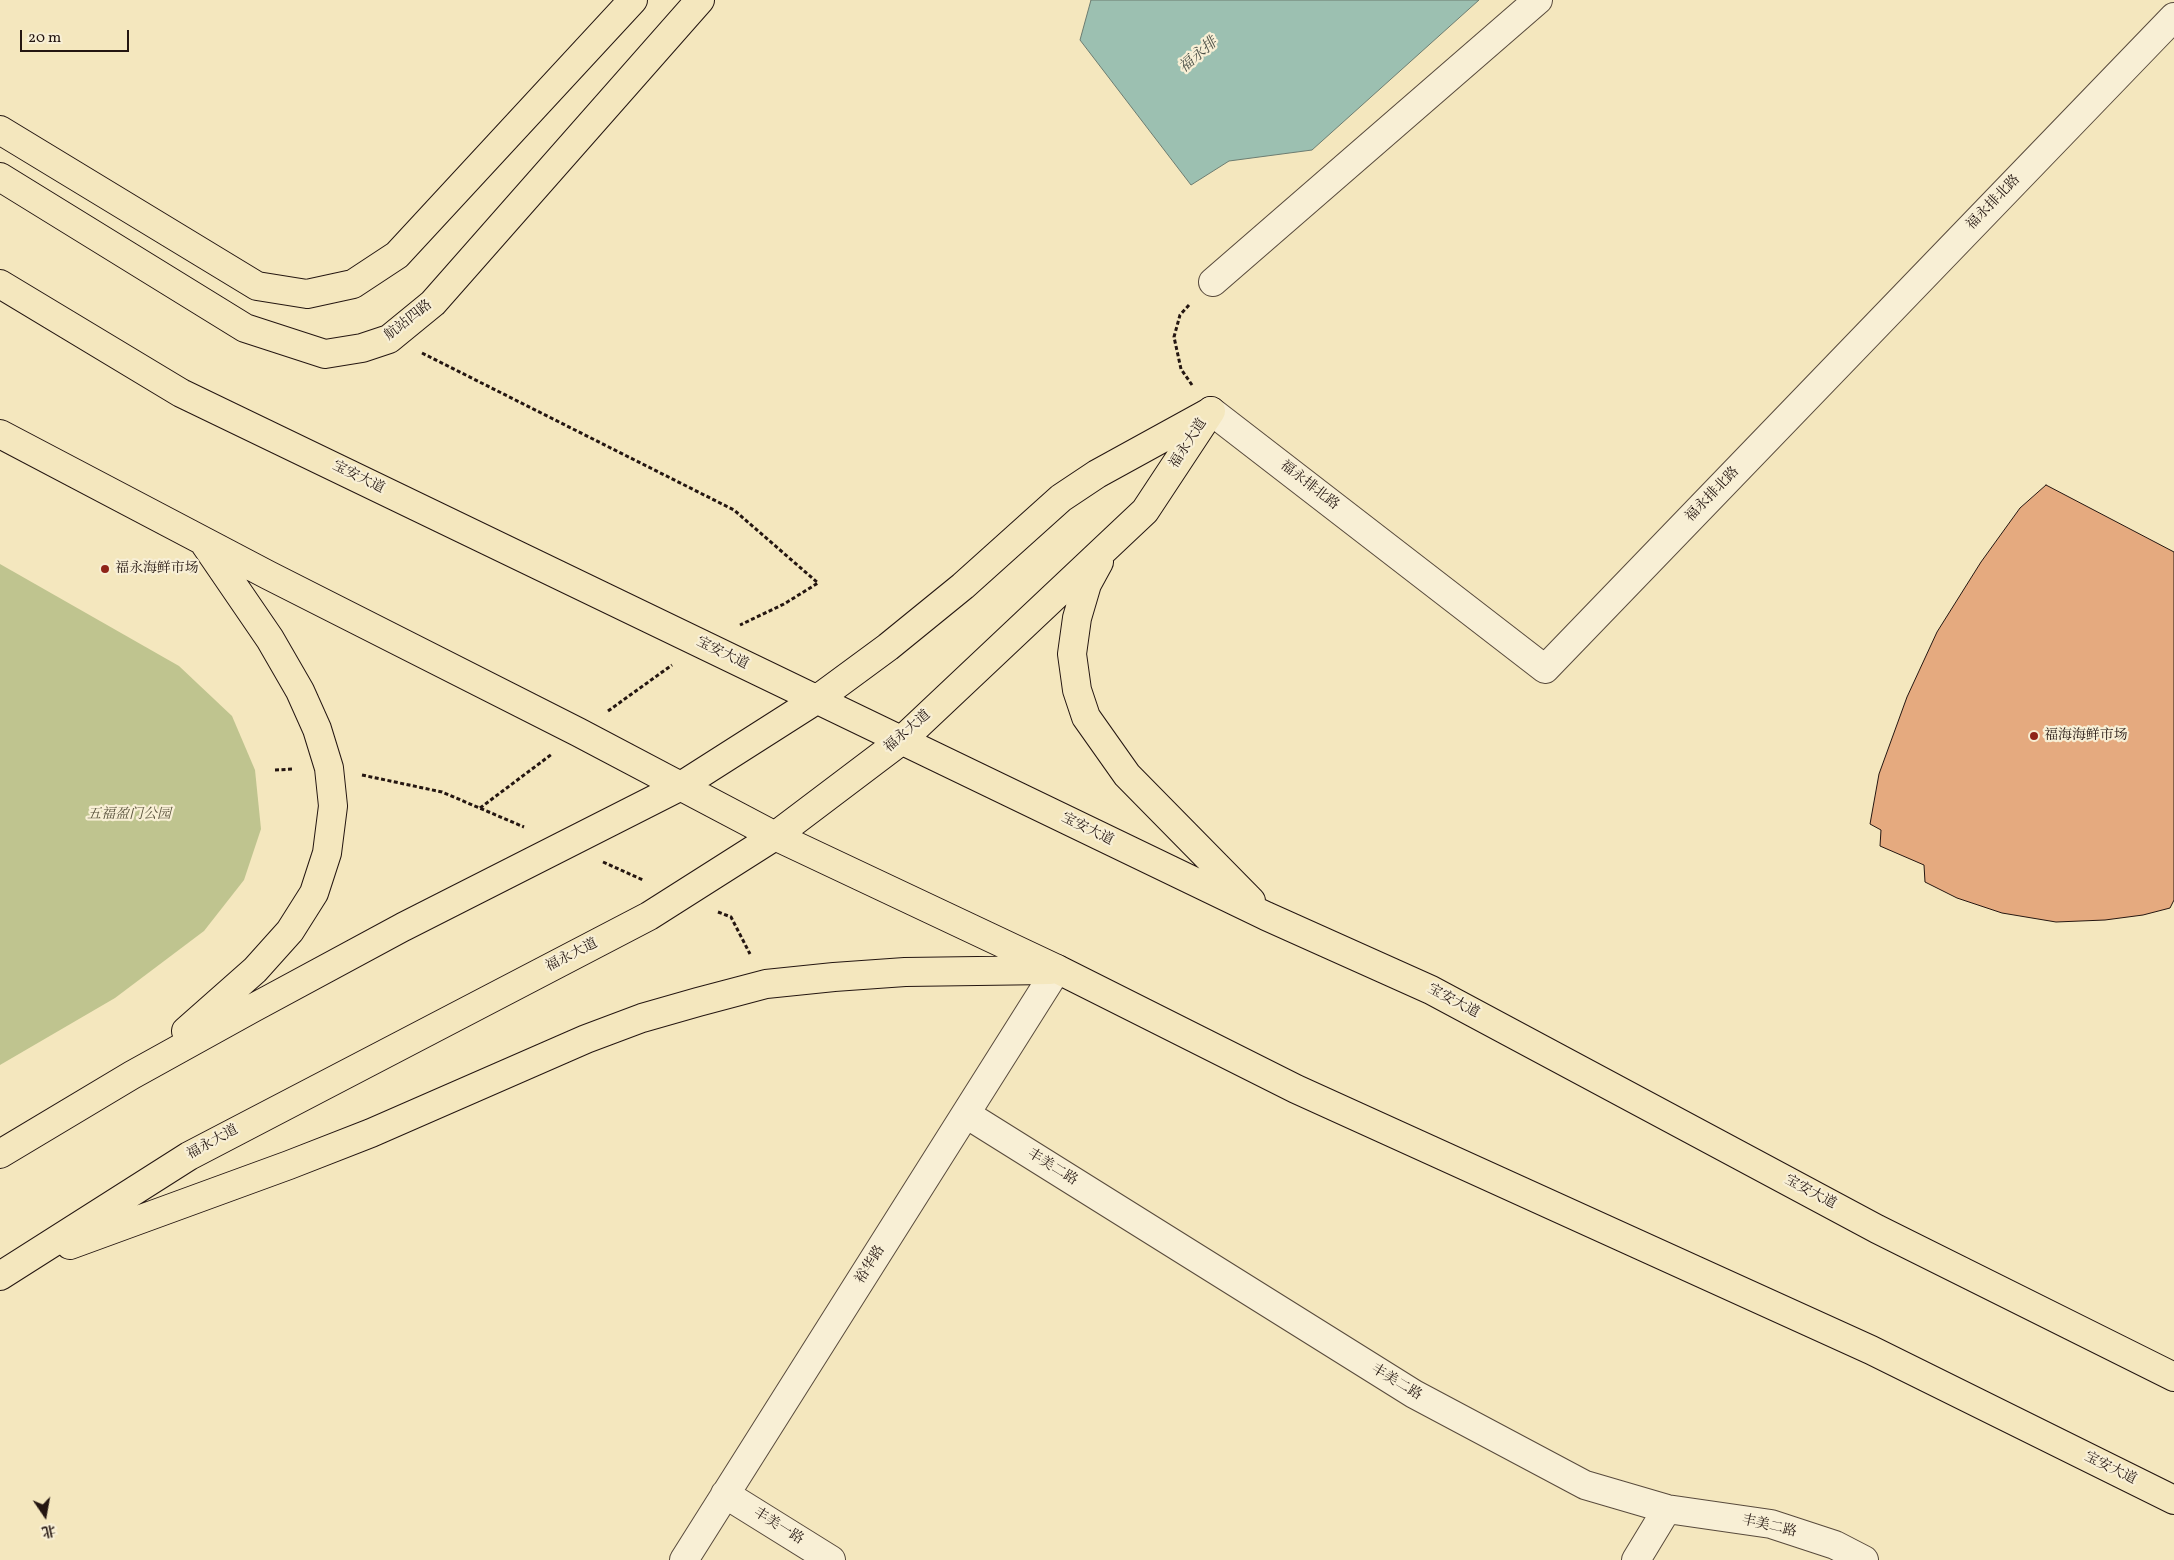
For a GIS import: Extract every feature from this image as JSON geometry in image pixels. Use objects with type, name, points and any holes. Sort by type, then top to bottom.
[{"type":"main road","points":[[0,130],[258,286],[307,294],[353,284],[396,255],[632,0]]},
{"type":"main road","name":"航站四路","points":[[0,177],[245,328],[325,354],[362,348],[389,339],[433,303],[700,0]]},
{"type":"main road","name":"宝安大道","points":[[0,284],[181,393],[1266,916],[1431,990],[1877,1229],[2174,1377]]},
{"type":"main road","name":"福永大道","points":[[0,1276],[189,1156],[292,1100],[650,916],[775,836],[902,740],[1145,511],[1211,411]]},
{"type":"main road","name":"福永大道","points":[[0,1154],[132,1075],[403,927],[681,786],[816,700],[888,647],[963,586],[1061,498],[1097,474],[1211,411]]},
{"type":"main road","name":"宝安大道","points":[[0,434],[203,541],[578,732],[775,836],[1057,970],[1296,1089],[1871,1350],[2174,1500]]},
{"type":"main road","points":[[0,442],[79,476]]},
{"type":"main road","points":[[132,1075],[212,1010],[255,970],[290,931],[314,893],[328,853],[333,806],[329,768],[317,729],[300,691],[270,639],[203,541]]},
{"type":"main road","points":[[1109,545],[1087,584],[1077,618],[1072,654],[1077,690],[1086,717],[1127,775],[1266,916]]},
{"type":"main road","points":[[0,1276],[80,1241],[290,1166],[371,1133],[586,1039],[660,1013],[766,984],[905,972],[1057,970]]},
{"type":"street","points":[[1213,282],[1538,0]]},
{"type":"street","name":"福永排北路","points":[[1211,411],[1545,669],[2174,17]]},
{"type":"street","name":"裕华路","points":[[684,1560],[1057,970]]},
{"type":"street","name":"丰美二路","points":[[966,1114],[1414,1394],[1585,1486],[1667,1509],[1771,1524],[1835,1545],[1864,1560]]},
{"type":"street","name":"丰美一路","points":[[725,1494],[832,1560]]},
{"type":"street","points":[[1636,1560],[1667,1509]]},
{"type":"path","points":[[1211,411],[1181,369],[1174,337],[1180,315],[1213,282]]},
{"type":"path","points":[[389,339],[424,354],[734,510],[818,583],[784,604],[701,644],[578,732],[480,808]]},
{"type":"green space","name":"五福盈门公园","points":[[0,564],[179,666],[232,716],[255,770],[261,829],[244,880],[204,931],[115,998],[0,1065]]},
{"type":"water","name":"福永排","points":[[1091,0],[1479,0],[1312,150],[1229,161],[1191,185],[1080,40]]},
{"type":"building","name":"福海海鲜市场","points":[[2046,485],[2174,552],[2174,900],[2170,908],[2143,915],[2105,920],[2056,922],[2002,913],[1957,898],[1925,882],[1924,865],[1880,846],[1881,830],[1870,824],[1879,774],[1907,697],[1937,632],[1981,562],[2020,508]]},
{"type":"place","name":"福永海鲜市场","points":[[105,569]]},
{"type":"place","name":"福海海鲜市场","points":[[2034,736]]}]
